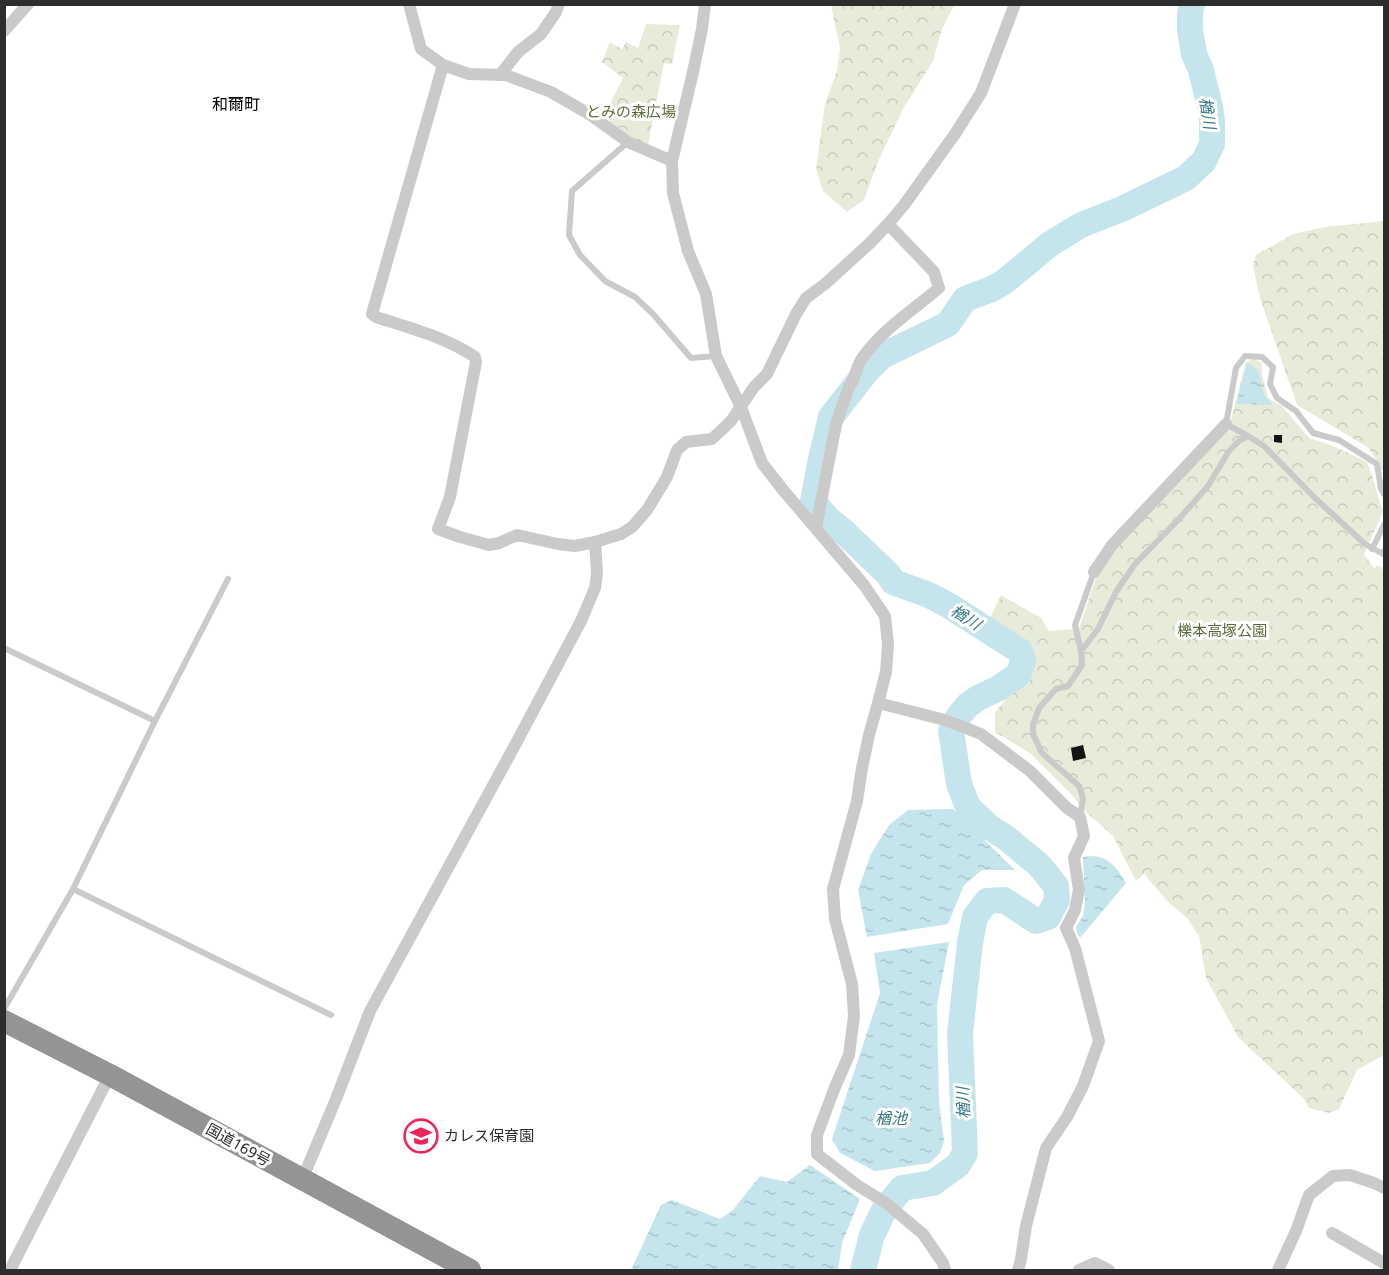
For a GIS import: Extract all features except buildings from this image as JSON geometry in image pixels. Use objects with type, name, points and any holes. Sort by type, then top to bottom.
[{"type":"highway","name":"国道169号","points":[[4,1021],[110,1075],[470,1270]]},
{"type":"street","points":[[4,31],[28,4]]},
{"type":"street","points":[[409,4],[421,49],[443,65],[470,74],[506,75],[551,92],[589,114],[628,142],[672,160]]},
{"type":"street","points":[[500,75],[518,52],[541,34],[559,4]]},
{"type":"street","points":[[705,4],[693,72],[672,160],[673,193],[688,251],[706,294],[716,356],[741,407],[762,463],[864,585],[885,616],[888,644],[885,672],[869,735],[857,801],[833,889],[835,920],[852,984],[854,1016],[849,1055],[817,1135],[817,1154],[857,1185],[886,1203],[923,1234],[943,1263],[945,1270]]},
{"type":"street","points":[[443,65],[372,314],[433,336],[475,357],[476,362],[450,497],[438,529],[489,545],[517,535],[575,546],[621,534],[632,527],[647,510],[662,486],[677,450],[686,442],[712,439],[731,421],[754,387],[767,374],[806,298],[825,284],[888,224],[955,134],[981,93],[1015,4]]},
{"type":"street","points":[[816,528],[836,424],[860,360],[892,326],[939,288],[934,272],[888,224]]},
{"type":"street","points":[[1094,572],[1126,529],[1226,424]]},
{"type":"street","points":[[302,1180],[370,1011],[581,621],[595,588],[597,574],[595,542]]},
{"type":"street","points":[[878,703],[934,716],[981,734],[1030,771],[1080,818],[1084,837],[1074,858],[1078,890],[1075,910],[1066,928],[1075,948],[1099,1041],[1083,1086],[1067,1117],[1046,1148],[1026,1226],[1018,1270]]},
{"type":"street","points":[[10,1270],[110,1075]]},
{"type":"street","points":[[1278,1270],[1309,1195],[1333,1176],[1350,1175],[1384,1188]]},
{"type":"street","points":[[1332,1233],[1384,1263]]},
{"type":"street","points":[[1078,1270],[1095,1263],[1109,1270]]},
{"type":"lane","points":[[628,142],[572,191],[569,234],[586,262],[605,281],[635,297],[691,358],[716,356]]},
{"type":"lane","points":[[1384,494],[1377,464],[1339,440],[1313,433],[1296,411],[1276,398],[1270,384],[1273,367],[1262,357],[1245,356],[1236,368],[1226,424],[1264,446],[1316,499],[1365,544],[1383,554],[1384,551]]},
{"type":"lane","points":[[1081,651],[1098,629],[1116,591],[1135,564],[1208,486],[1229,451],[1248,436]]},
{"type":"lane","points":[[1372,549],[1384,525]]},
{"type":"lane","points":[[1080,818],[1083,798],[1079,786],[1042,753],[1033,734],[1039,708],[1056,689],[1068,686],[1082,665],[1075,625],[1094,572]]},
{"type":"lane","points":[[4,1009],[73,889],[228,579]]},
{"type":"lane","points":[[4,648],[155,721]]},
{"type":"lane","points":[[73,889],[331,1015]]},
{"type":"green space","points":[[831,5],[954,5],[942,29],[933,61],[903,109],[879,159],[864,200],[847,212],[823,191],[816,169],[825,104],[837,71],[840,48]]},
{"type":"green space","name":"とみの森広場","points":[[646,24],[680,25],[672,64],[664,63],[647,150],[601,121],[623,78],[602,62],[610,42],[622,49],[626,42],[638,48]]},
{"type":"green space","points":[[1384,221],[1384,473],[1369,448],[1297,405],[1260,298],[1253,266],[1256,255],[1293,234],[1325,227]]},
{"type":"green space","name":"櫟本高塚公園","points":[[1254,359],[1262,363],[1262,375],[1268,398],[1282,406],[1309,438],[1331,445],[1367,462],[1383,511],[1364,555],[1375,569],[1376,565],[1384,568],[1384,1055],[1357,1070],[1339,1109],[1329,1113],[1309,1108],[1304,1099],[1238,1037],[1206,978],[1199,936],[1187,918],[1166,900],[1145,875],[1146,872],[1136,881],[1113,836],[1086,812],[1031,754],[995,732],[995,712],[1028,674],[1025,640],[989,620],[1001,595],[1041,618],[1049,631],[1079,628],[1098,572],[1123,538],[1231,420],[1246,362]]},
{"type":"water","points":[[1247,363],[1259,373],[1266,397],[1273,405],[1236,404]]},
{"type":"water","points":[[953,809],[1015,870],[982,870],[964,885],[948,924],[867,937],[858,890],[871,854],[889,825],[908,810]]},
{"type":"water","points":[[1094,856],[1105,859],[1113,865],[1126,883],[1080,938],[1076,927],[1083,916],[1085,901],[1083,857]]},
{"type":"water","name":"楢池","points":[[949,942],[937,1004],[939,1101],[944,1141],[940,1153],[930,1163],[875,1171],[840,1153],[832,1139],[880,993],[874,953]]},
{"type":"water","points":[[810,1165],[860,1199],[842,1243],[838,1270],[631,1270],[661,1205],[672,1200],[720,1219],[732,1211],[760,1176],[787,1182]]},
{"type":"waterway","name":"楢川","points":[[863,1270],[872,1235],[884,1210],[902,1188],[933,1183],[958,1165],[965,1153],[960,1033],[975,917],[987,901],[1004,900],[1036,921],[1048,917],[1057,900],[1056,886],[1039,865],[989,827],[968,807],[959,784],[951,731],[958,717],[968,705],[1019,674],[1023,660],[1020,651],[948,605],[929,595],[893,582],[888,574],[828,519],[813,501],[831,417],[866,372],[882,356],[948,324],[965,299],[1004,282],[1050,244],[1081,225],[1122,209],[1186,178],[1204,161],[1212,144],[1212,121],[1201,70],[1194,54],[1190,30],[1192,4]]},
{"type":"place","name":"カレス保育園","points":[[421,1136]]},
{"type":"district","name":"和爾町","points":[[236,104]]}]
